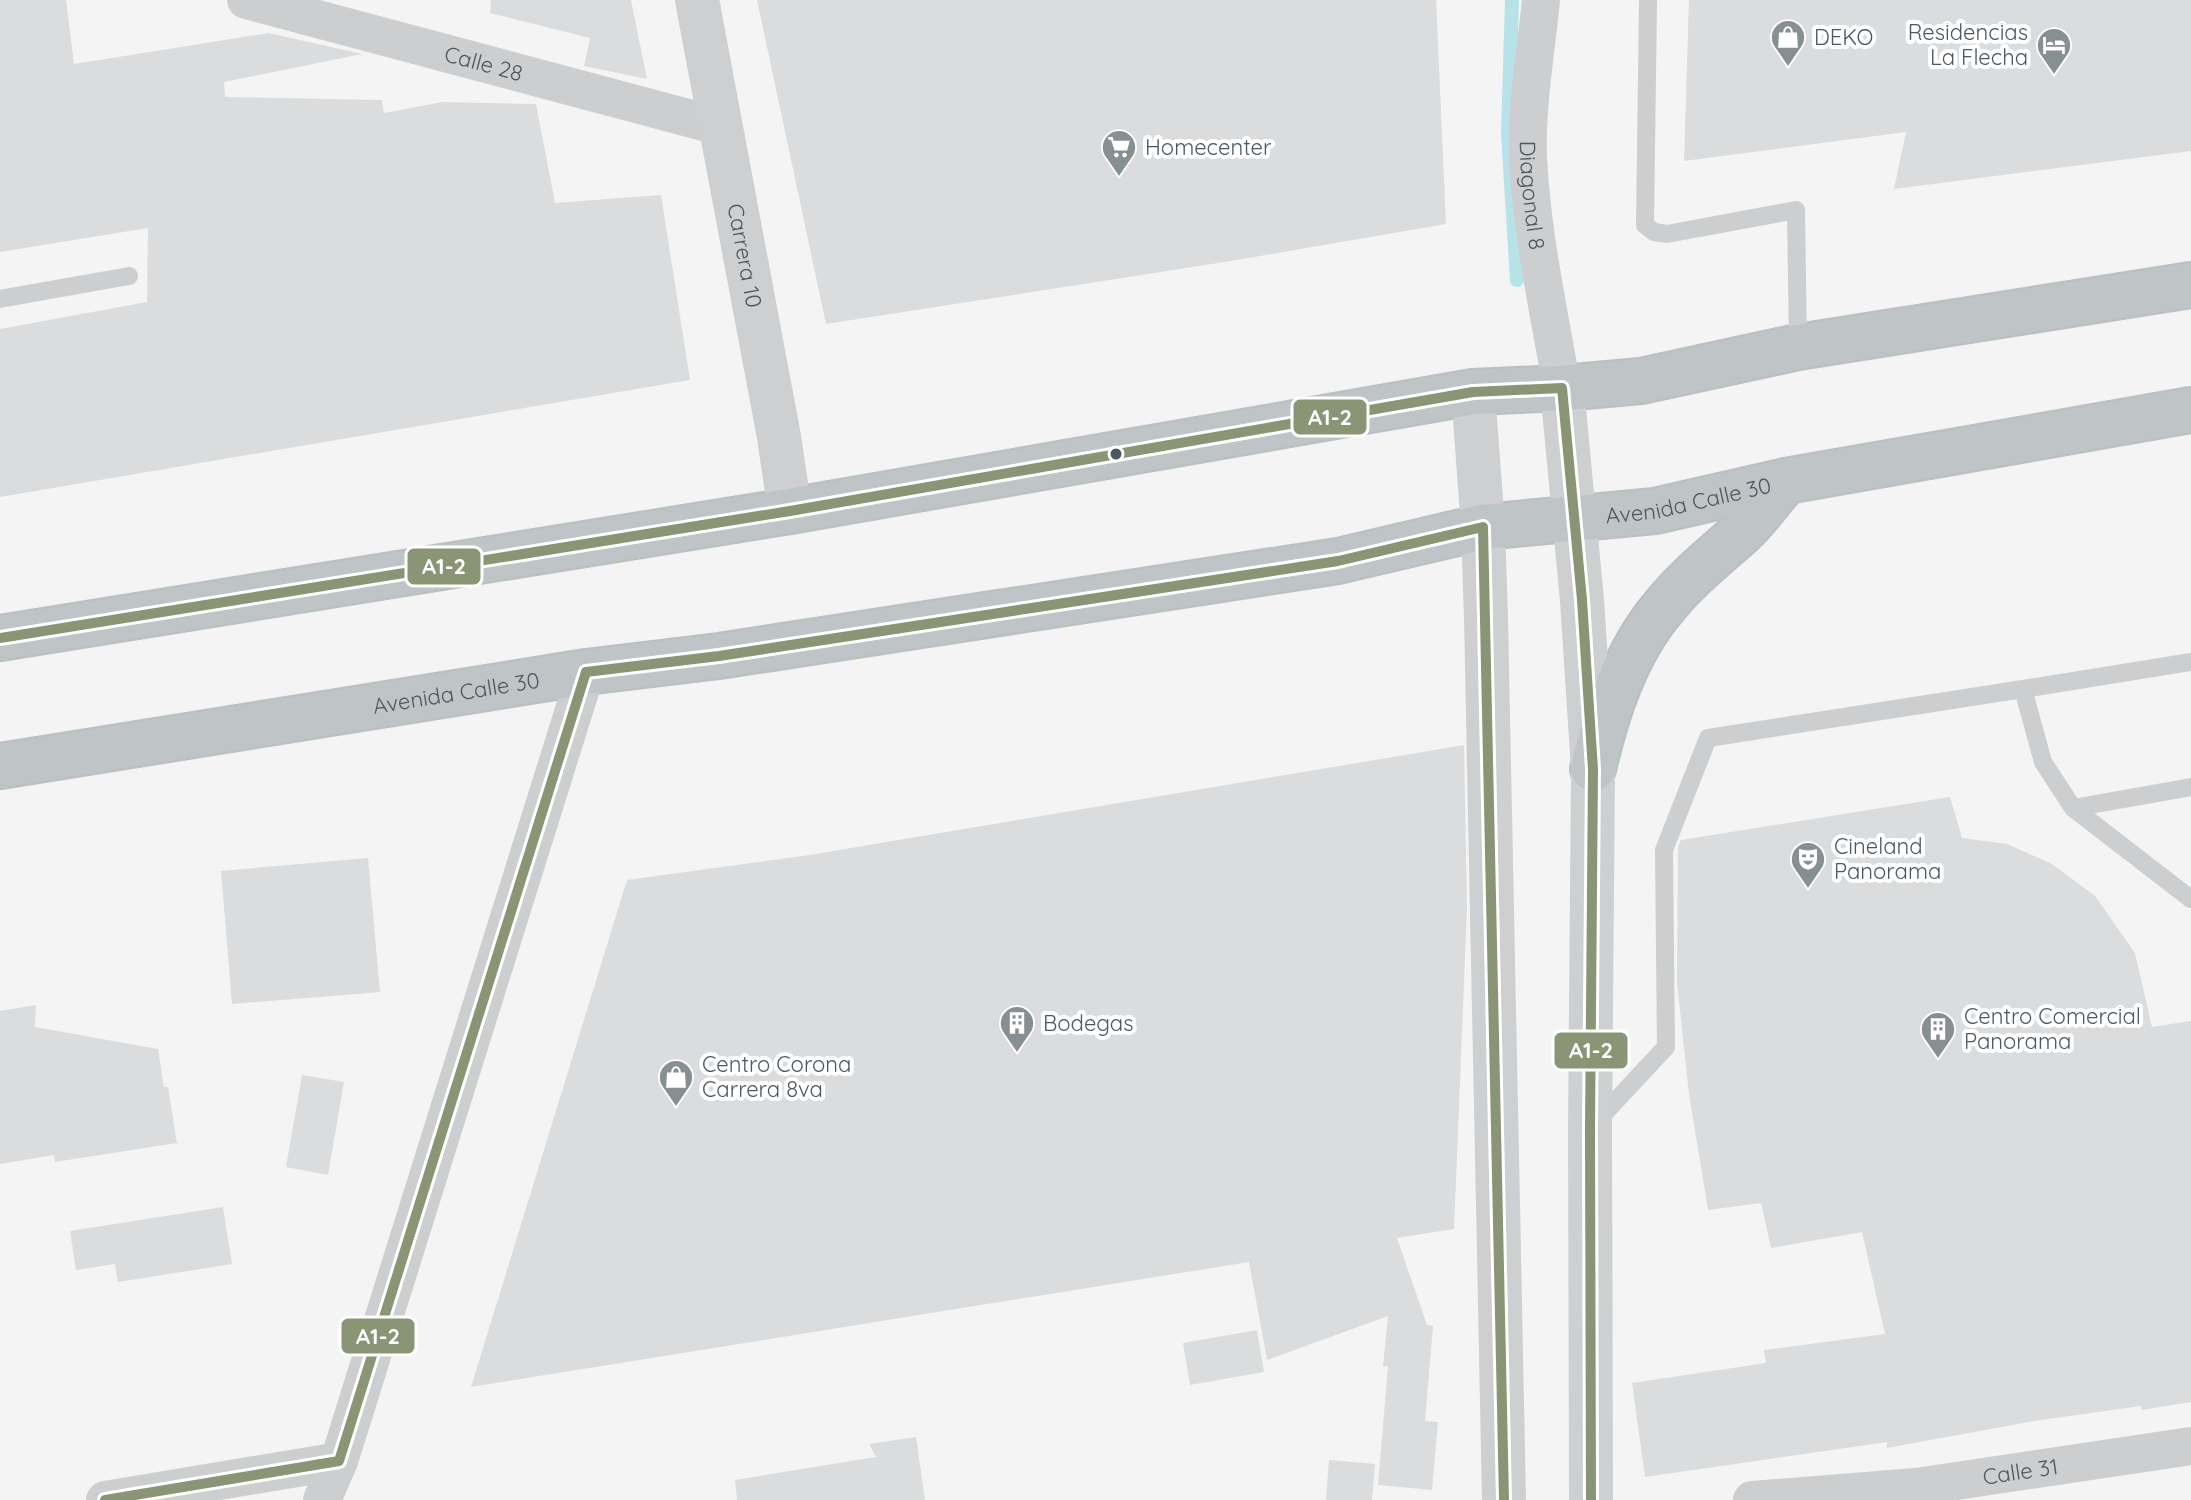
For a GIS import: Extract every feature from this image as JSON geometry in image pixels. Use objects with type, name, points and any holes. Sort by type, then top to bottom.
[{"type":"highway","points":[[0,638],[790,511],[1473,392],[1641,381],[1798,347],[2191,285]]},
{"type":"highway","name":"Avenida Calle 30","points":[[0,766],[586,672],[719,656],[1338,561],[1483,527],[1655,511],[1786,481],[2191,410]]},
{"type":"highway","points":[[1593,769],[1602,729],[1616,690],[1660,610],[1712,556],[1743,530],[1786,481]]},
{"type":"street","name":"Calle 28","points":[[246,0],[722,127]]},
{"type":"street","name":"Carrera 10","points":[[697,0],[779,437],[790,511]]},
{"type":"street","name":"Diagonal 8","points":[[1541,0],[1528,157],[1541,277],[1562,388]]},
{"type":"street","points":[[1562,388],[1582,600],[1593,769],[1591,1500]]},
{"type":"street","points":[[1473,392],[1483,527],[1504,1500]]},
{"type":"street","points":[[322,1500],[339,1461],[586,672]]},
{"type":"street","name":"Calle 31","points":[[1752,1500],[1916,1494],[2191,1446]]},
{"type":"street","points":[[105,1500],[339,1461]]},
{"type":"lane","points":[[1648,0],[1645,225],[1654,232],[1667,234],[1796,210],[1798,347]]},
{"type":"lane","points":[[0,299],[129,276]]},
{"type":"lane","points":[[1590,1129],[1666,1047],[1664,850],[1708,738],[2191,662]]},
{"type":"lane","points":[[2023,689],[2043,762],[2073,808],[2191,899]]},
{"type":"lane","points":[[2073,808],[2191,787]]},
{"type":"building","points":[[0,0],[66,0],[74,64],[269,33],[362,54],[224,82],[225,97],[382,100],[384,113],[443,102],[536,104],[555,203],[661,195],[690,380],[0,497],[0,329],[147,302],[148,228],[0,252]]},
{"type":"building","points":[[491,0],[631,0],[647,79],[584,66],[590,38],[490,13]]},
{"type":"building","name":"Homecenter","points":[[757,0],[1436,0],[1446,224],[826,324]]},
{"type":"building","points":[[1689,0],[2191,0],[2191,151],[1894,189],[1906,132],[1684,161]]},
{"type":"building","name":"Bodegas","points":[[1464,745],[1467,909],[1454,1229],[1397,1238],[1427,1325],[1433,1326],[1425,1421],[1438,1422],[1432,1490],[1378,1485],[1388,1366],[1383,1366],[1388,1316],[1267,1360],[1249,1262],[471,1387],[627,880],[803,856]]},
{"type":"building","name":"Centro Comercial Panorama","points":[[1950,797],[1962,838],[2007,844],[2052,864],[2095,896],[2135,953],[2152,1027],[2191,1021],[2191,1402],[2034,1421],[1887,1448],[1887,1442],[1645,1477],[1632,1383],[1766,1363],[1764,1350],[1885,1334],[1862,1232],[1771,1248],[1761,1203],[1708,1210],[1689,1094],[1677,983],[1678,846],[1681,840]]},
{"type":"building","points":[[368,858],[380,992],[232,1004],[221,871]]},
{"type":"building","points":[[36,1005],[35,1027],[158,1049],[177,1143],[55,1162],[54,1155],[0,1164],[0,1011]]},
{"type":"building","points":[[302,1075],[344,1082],[328,1175],[286,1167]]},
{"type":"building","points":[[223,1207],[232,1264],[118,1282],[115,1264],[76,1270],[70,1231]]},
{"type":"building","points":[[1257,1330],[1264,1372],[1190,1385],[1183,1343]]},
{"type":"building","points":[[916,1437],[925,1500],[737,1500],[735,1480],[876,1457],[869,1444]]},
{"type":"building","points":[[1329,1460],[1375,1464],[1372,1500],[1326,1500]]},
{"type":"waterway","points":[[1512,0],[1508,134],[1517,280]]},
{"type":"transit line","name":"A1-2","points":[[0,638],[790,511],[1473,392],[1562,388],[1582,600],[1593,769],[1591,1500]]},
{"type":"transit line","name":"A1-2","points":[[105,1500],[339,1461],[586,672],[719,656],[1338,561],[1483,527],[1504,1500]]},
{"type":"place","name":"DEKO","points":[[1788,68]]},
{"type":"place","name":"Residencias La Flecha","points":[[2054,76]]},
{"type":"place","name":"Homecenter","points":[[1119,178]]},
{"type":"place","name":"Cineland Panorama","points":[[1808,890]]},
{"type":"place","name":"Bodegas","points":[[1017,1054]]},
{"type":"place","name":"Centro Comercial Panorama","points":[[1938,1060]]},
{"type":"place","name":"Centro Corona Carrera 8va","points":[[676,1108]]}]
